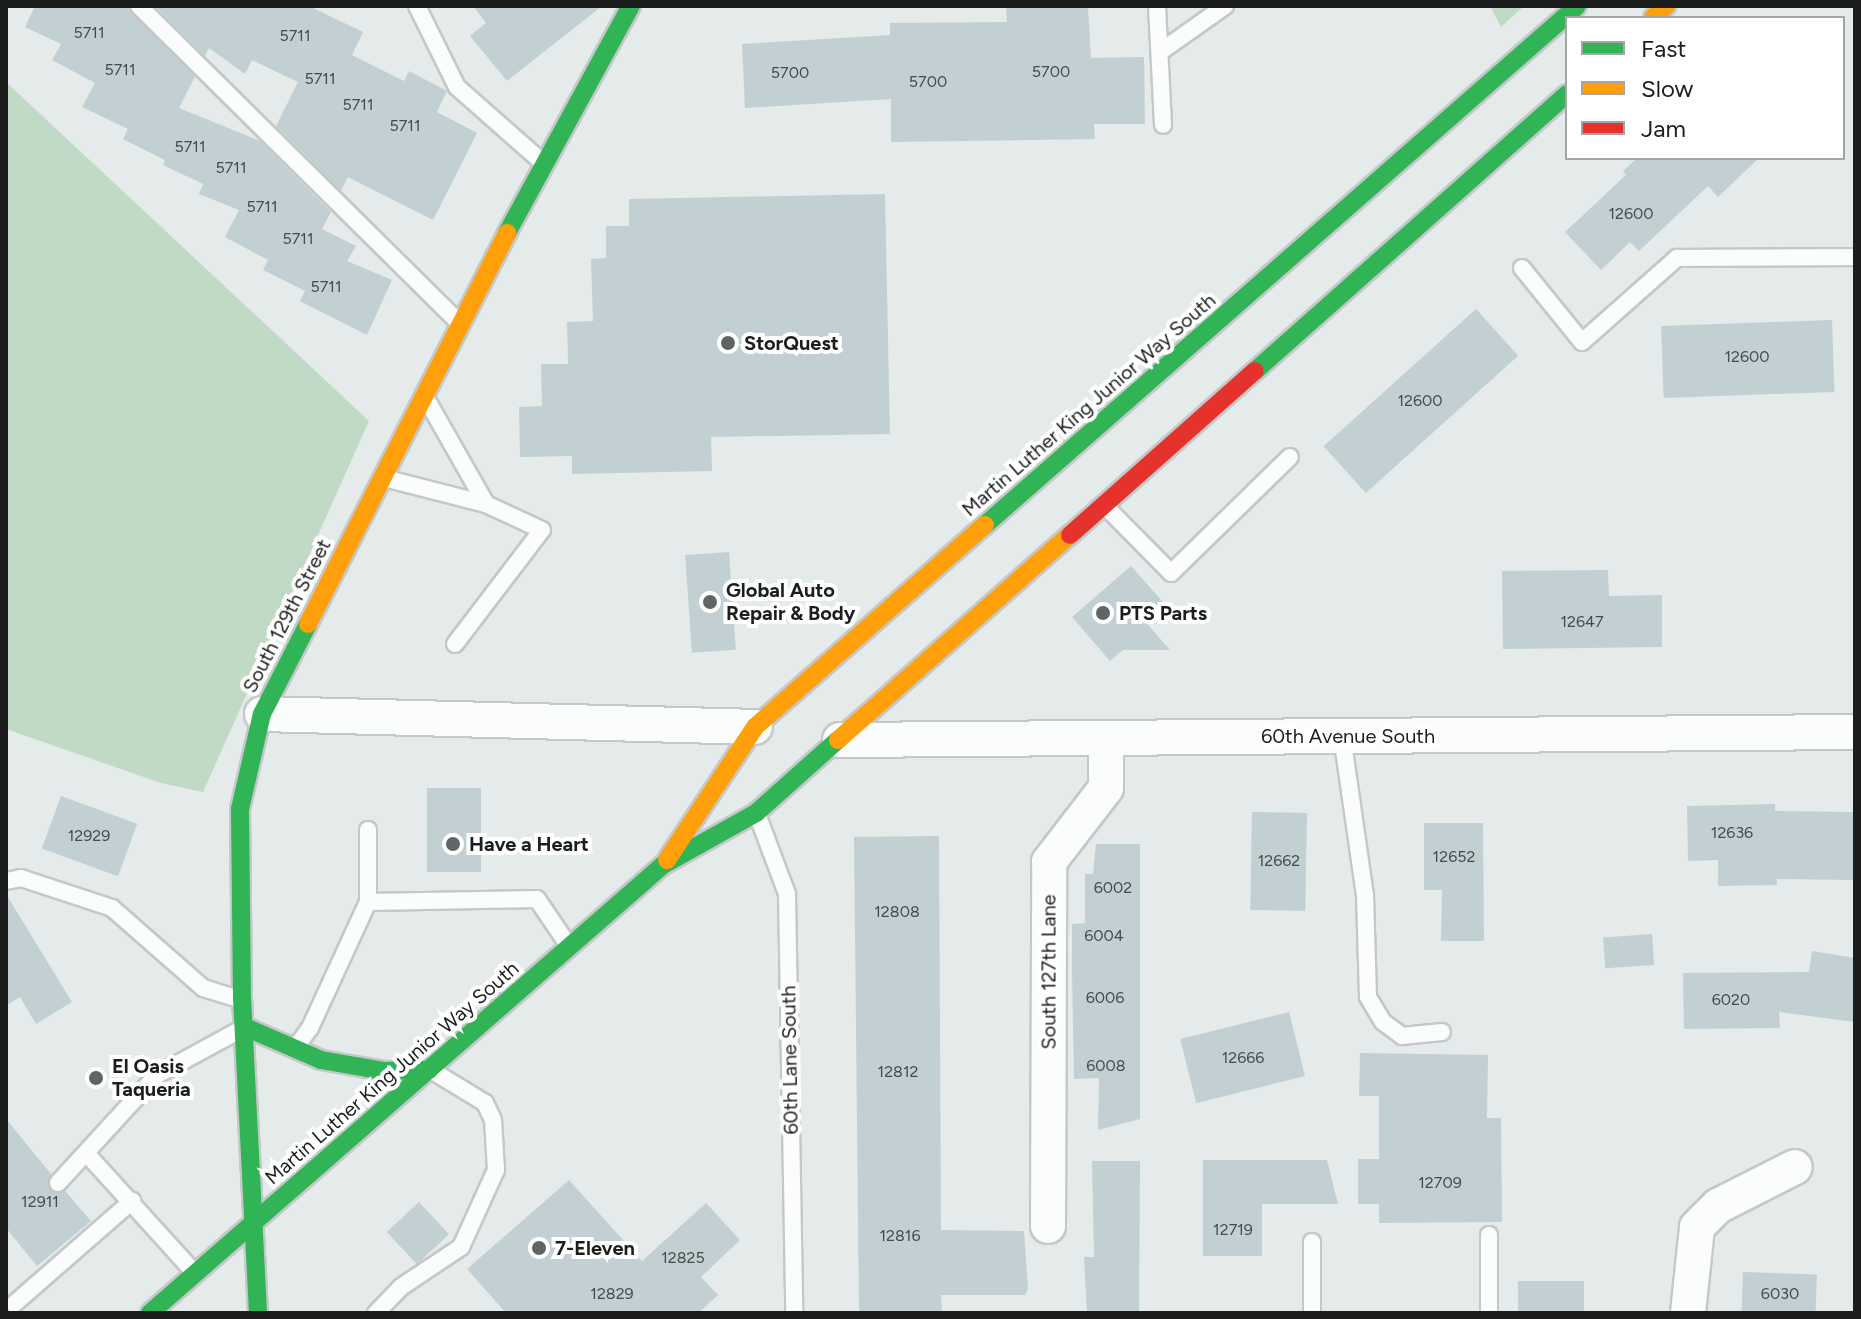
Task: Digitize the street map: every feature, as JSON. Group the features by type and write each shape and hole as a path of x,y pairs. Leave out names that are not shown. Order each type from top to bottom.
{"main road":[{"name":"South 129th Street","path":"258,1313 242,1000 240,809 262,714 543,163 631,6"},
{"name":"Martin Luther King Junior Way South","path":"663,865 755,727 1565,17"},
{"name":"Martin Luther King Junior Way South","path":"150,1313 193,1271 254,1223 663,865 756,813 1565,96"},
{"path":"245,1027 294,1051 352,1066 429,1070"}],"street":[{"path":"262,714 755,727"},
{"name":"60th Avenue South","path":"840,740 1855,732"},
{"name":"South 127th Lane","path":"1048,1226 1049,862 1106,788 1106,738"},
{"path":"1688,1313 1697,1227 1730,1199 1795,1167"}],"lane":[{"path":"139,6 460,324"},
{"path":"417,6 457,87 543,163"},
{"path":"1157,6 1163,125"},
{"path":"1160,52 1225,6"},
{"path":"1522,268 1582,342 1677,258 1855,257"},
{"path":"425,395 486,504"},
{"path":"1104,505 1171,573 1290,457"},
{"path":"383,478 486,504 542,530 455,644"},
{"path":"1342,736 1365,895 1368,997 1383,1022 1402,1036 1442,1032"},
{"name":"60th Lane South","path":"756,813 787,894 794,1313"},
{"path":"294,1051 310,1028 368,902 368,830"},
{"path":"6,881 33,881 112,908 203,988 242,1000"},
{"path":"368,902 537,899 570,947"},
{"path":"58,1183 157,1075 245,1027"},
{"path":"376,1313 401,1287 461,1247 496,1170 493,1120 485,1103 429,1070"},
{"path":"86,1153 193,1271"},
{"path":"14,1304 132,1201"},
{"path":"1489,1235 1489,1313"},
{"path":"1312,1242 1312,1313"}],"green space":[{"path":"1490,6 1524,6 1501,27"},
{"path":"6,82 369,421 203,792 161,783 6,729"}],"building":[{"path":"35,6 128,6 195,77 179,108 260,141 331,212 322,229 356,246 347,261 392,280 367,335 300,301 305,291 263,270 268,260 225,237 239,210 199,194 203,184 163,165 165,160 123,139 128,129 82,107 95,83 52,60 61,44 25,27"},
{"path":"155,6 309,6 363,32 352,55 404,81 409,71 447,91 437,112 477,133 433,220 348,177 341,191 276,126 298,82 252,60 245,74 209,48 205,56"},
{"path":"473,6 602,6 507,81 470,36 486,23"},
{"path":"1006,6 1088,6 1091,58 1144,57 1145,124 1094,124 1095,139 891,142 891,99 745,108 742,44 890,35 890,23 1007,22"},
{"path":"1635,160 1757,160 1718,197 1708,186 1639,251 1630,242 1601,270 1565,232 1626,175 1623,171"},
{"name":"StorQuest","path":"885,194 890,434 711,437 712,471 572,474 572,456 520,457 519,407 542,406 541,364 568,364 567,322 593,321 591,259 606,258 606,226 629,226 629,199"},
{"path":"1476,309 1518,356 1366,493 1324,446"},
{"path":"1832,320 1835,392 1664,398 1661,326"},
{"name":"Global Auto Repair & Body","path":"729,552 736,650 692,653 685,555"},
{"path":"1131,566 1163,602 1143,619 1170,650 1123,650 1110,661 1072,617"},
{"path":"1608,570 1609,596 1662,595 1662,647 1503,649 1502,571"},
{"name":"Have a Heart","path":"427,788 481,788 481,872 427,872"},
{"path":"61,796 137,824 118,876 42,849"},
{"path":"1775,804 1775,811 1855,812 1855,880 1777,879 1777,885 1718,886 1718,860 1688,861 1687,806"},
{"path":"1252,812 1307,813 1305,911 1250,910"},
{"path":"1424,823 1483,823 1484,941 1441,941 1442,890 1424,890"},
{"path":"939,836 941,1230 1024,1231 1028,1289 1025,1295 941,1295 942,1313 859,1313 854,837"},
{"path":"1096,844 1140,844 1140,1119 1098,1130 1099,1078 1074,1079 1072,972 1072,924 1085,923 1085,874 1093,874"},
{"path":"6,894 72,1002 36,1024 20,997 6,1006"},
{"path":"1652,934 1654,965 1605,968 1603,937"},
{"path":"1812,951 1855,958 1855,1022 1779,1012 1780,1028 1684,1029 1683,973 1809,972"},
{"path":"1289,1012 1305,1076 1196,1103 1180,1039"},
{"path":"1360,1053 1488,1055 1487,1118 1501,1118 1502,1222 1379,1223 1379,1204 1358,1204 1358,1159 1379,1159 1379,1096 1359,1096"},
{"path":"6,1119 51,1174 50,1190 65,1191 91,1221 37,1266 6,1228"},
{"path":"1203,1160 1327,1160 1338,1204 1262,1204 1262,1256 1203,1256"},
{"path":"1092,1161 1140,1161 1139,1313 1087,1313 1084,1257 1094,1257"},
{"path":"569,1180 642,1261 706,1203 740,1240 701,1277 718,1295 698,1313 506,1313 467,1269"},
{"path":"419,1202 449,1234 417,1264 387,1232"},
{"path":"1743,1272 1817,1275 1816,1313 1742,1313"},
{"path":"1518,1281 1584,1281 1584,1313 1518,1313"}],"traffic: fast":[{"path":"507,233 631,6"},
{"path":"1566,16 1577,6"},
{"path":"985,525 1565,17"},
{"path":"1255,371 1565,96"},
{"path":"258,1313 242,1000 240,809 262,714 308,624"},
{"path":"150,1313 663,865 756,813 838,740"},
{"path":"245,1027 321,1060 385,1071 429,1070"}],"traffic: slow":[{"path":"1655,16 1666,6"},
{"path":"308,624 507,233"},
{"path":"667,860 755,727 985,525"},
{"path":"838,740 1070,535"}],"traffic: jam":[{"path":"1070,535 1255,371"}],"place":[{"name":"StorQuest","path":"728,343"},
{"name":"Global Auto Repair & Body","path":"710,602"},
{"name":"PTS Parts","path":"1103,613"},
{"name":"Have a Heart","path":"453,844"},
{"name":"El Oasis Taqueria","path":"96,1078"},
{"name":"7-Eleven","path":"539,1248"}]}
